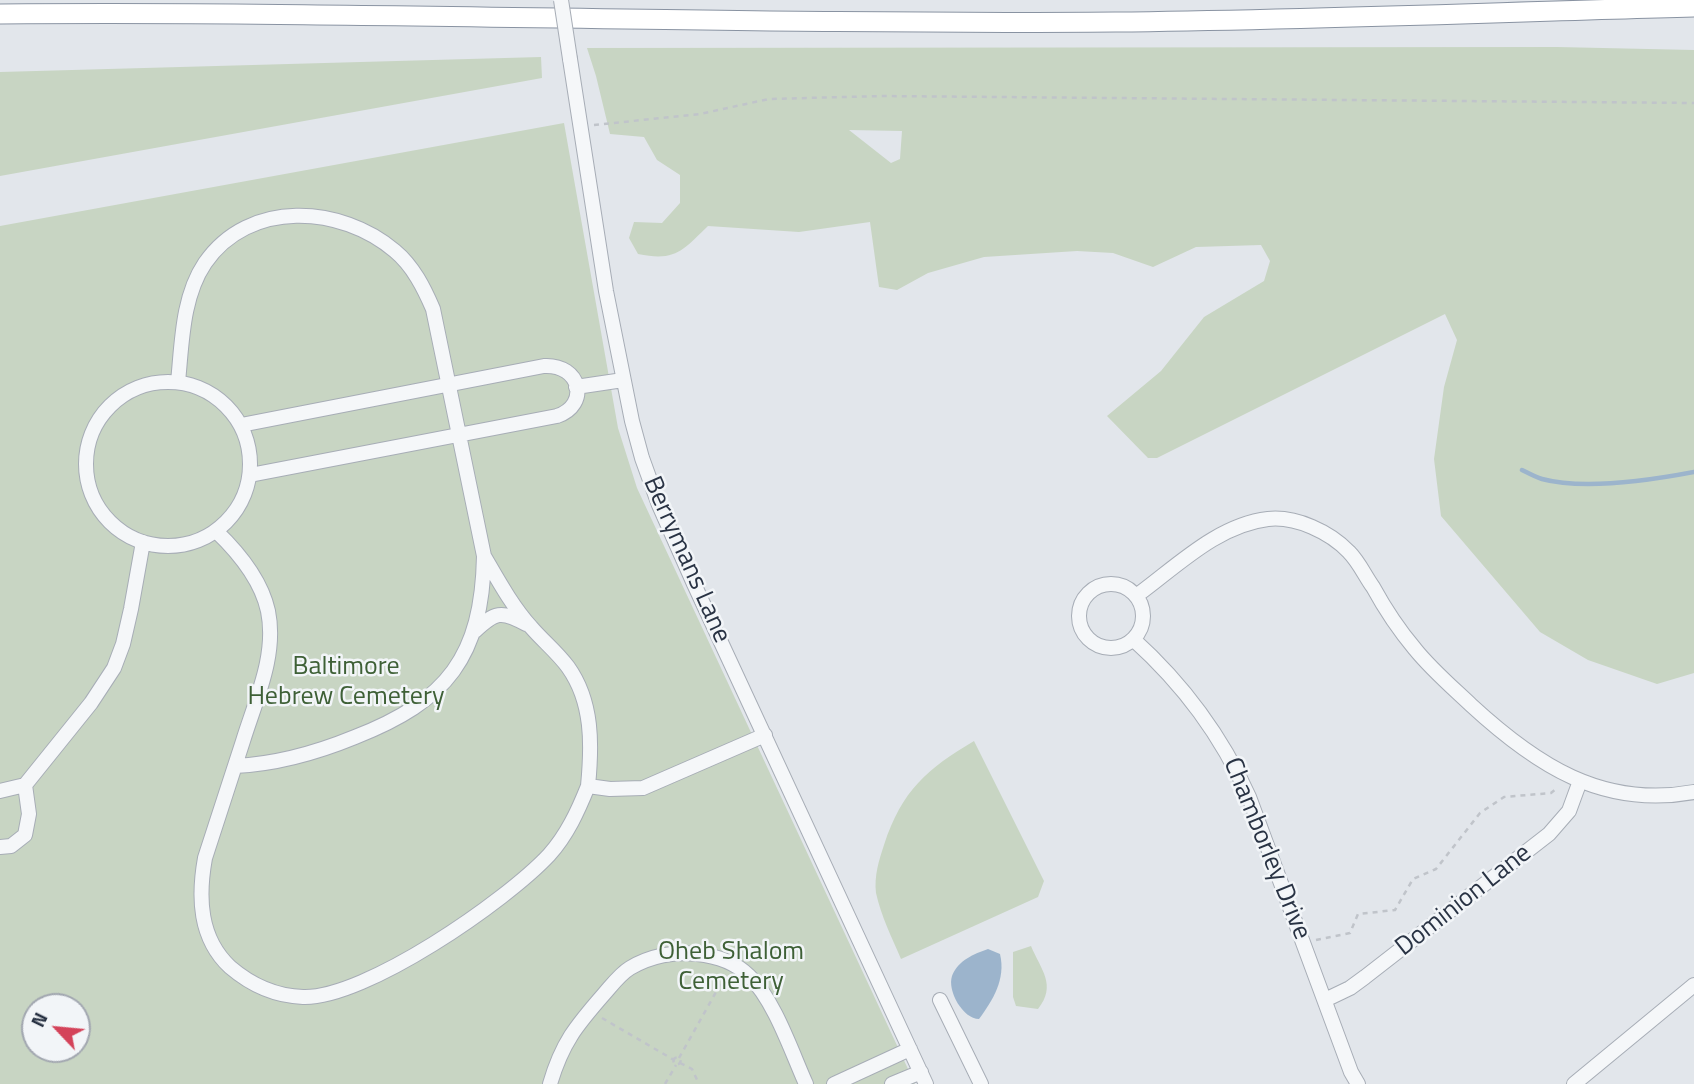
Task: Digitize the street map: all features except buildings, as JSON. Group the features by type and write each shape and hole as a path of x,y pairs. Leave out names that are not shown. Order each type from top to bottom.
{"highway":[{"path":"0,14 1112,22 1356,18 1694,6"}],"street":[{"name":"Berrymans Lane","path":"561,0 622,380 642,458 659,505 923,1078"},
{"path":"178,382 187,310 196,280 219,246 258,222 300,215 342,221 363,231 397,252 425,289 433,309 484,556 484,588 474,632 455,670 440,688 417,707 386,725 302,755 265,764 235,766"},
{"path":"241,425 552,366 568,371 574,377 576,387 573,407 566,414 250,475"},
{"path":"576,387 622,380"},
{"path":"158,382 178,382 204,390 220,400 241,425 250,458 250,475 238,507 216,531 192,543 177,546 143,542 116,528 96,503 86,472 90,439 97,422 109,407 125,394 158,382"},
{"path":"1136,596 1215,538 1235,528 1270,519 1305,524 1350,552 1415,650 1463,698 1523,750 1550,768 1580,781 1631,794 1694,792"},
{"path":"216,531 235,549 250,570 268,608 270,633 264,674 203,870 200,901 204,922 223,960 242,977 262,989 281,995 305,997 347,988 427,949 491,904 549,855 578,811 588,786 591,735 588,712 581,692 564,662 530,626 484,556"},
{"path":"0,791 25,785 91,703 114,668 129,621 143,542"},
{"path":"1107,584 1128,588 1136,596 1142,609 1140,630 1133,639 1121,646 1101,647 1084,635 1078,617 1083,599 1097,587 1107,584"},
{"path":"474,632 490,617 499,614 511,616 530,626"},
{"name":"Chamborley Drive","path":"1133,639 1168,671 1186,692 1220,739 1235,766 1249,797 1351,1072 1358,1084"},
{"path":"588,786 618,790 643,788 765,735"},
{"name":"Dominion Lane","path":"1325,1000 1365,977 1549,834 1569,811 1580,781"},
{"path":"0,847 11,846 25,835 29,814 25,785"},
{"path":"551,1084 563,1047 574,1028 620,976 647,960 682,952 720,958 738,967 761,989 806,1084"},
{"path":"1574,1084 1694,985"},
{"path":"940,1000 981,1084"},
{"path":"834,1084 910,1049"},
{"path":"892,1084 923,1078"}],"path":[{"path":"580,130 596,125 700,114 769,99 882,96 1694,103"},
{"path":"1316,940 1350,933 1358,914 1395,910 1413,878 1436,869 1480,813 1504,797 1551,793 1556,789"},
{"path":"676,1059 732,964"},
{"path":"590,1009 612,1025 676,1059 678,1064 692,1069 699,1084"},
{"path":"665,1084 678,1064"}],"green space":[{"path":"1557,47 1694,50 1694,673 1657,684 1588,660 1540,632 1441,516 1434,459 1444,387 1457,340 1445,314 1157,458 1148,458 1107,416 1161,371 1204,317 1264,281 1270,261 1261,245 1196,247 1153,267 1113,253 1077,251 984,257 928,273 897,290 879,287 870,222 799,232 708,226 678,252 661,256 638,254 629,238 634,222 662,223 680,203 680,175 657,160 644,137 610,134 587,48","holes":["849,130 902,131 900,159 891,163"]},
{"path":"541,57 542,78 0,176 0,72"},
{"name":"Baltimore Hebrew Cemetery","path":"564,123 618,428 637,488 915,1084 0,1084 0,226"},
{"path":"974,741 1044,881 1038,897 901,959 876,893 876,874 884,845 899,809 918,783 943,761"},
{"path":"1031,946 1047,985 1044,1000 1038,1009 1016,1006 1013,997 1013,952"}],"water":[{"path":"988,949 1000,954 1000,981 979,1019 973,1018 962,1009 954,996 952,976 962,962"}],"waterway":[{"path":"1522,470 1542,479 1577,484 1638,481 1694,472"}],"park label":[{"name":"Oheb Shalom Cemetery","path":"731,968"}]}
